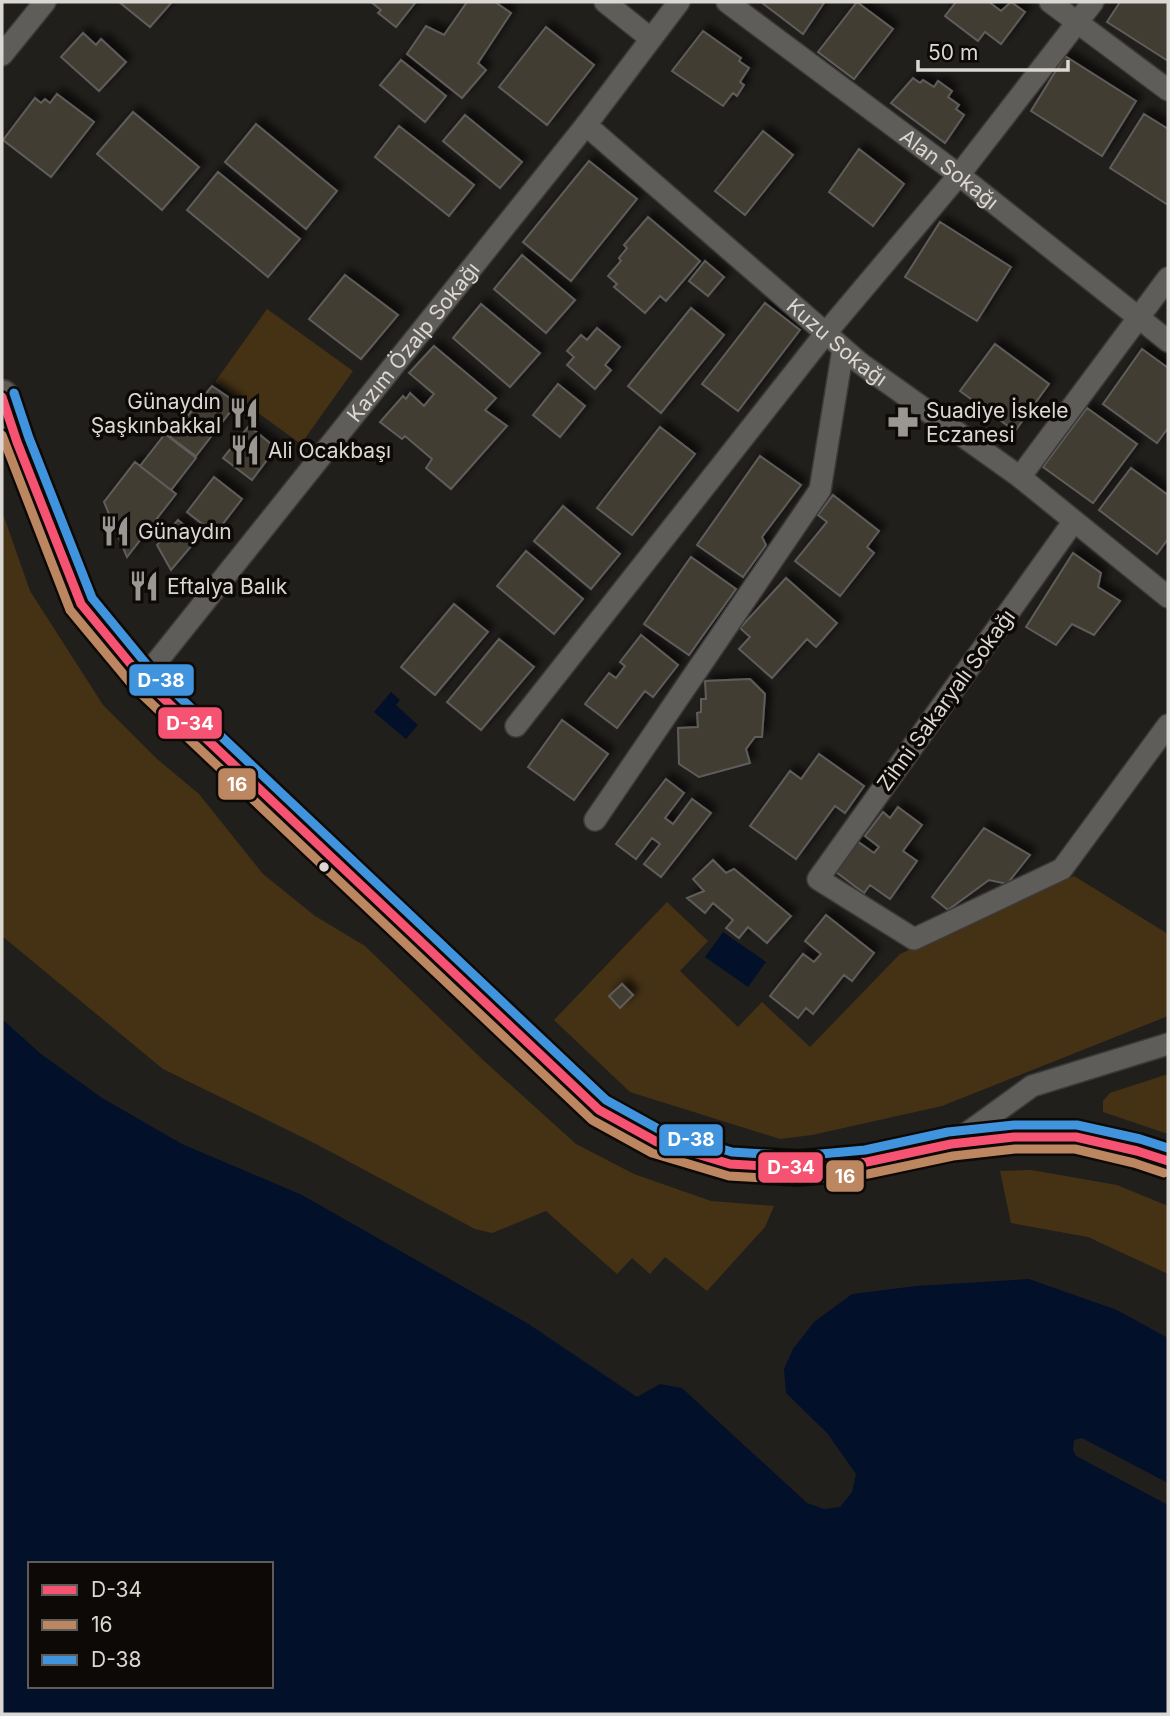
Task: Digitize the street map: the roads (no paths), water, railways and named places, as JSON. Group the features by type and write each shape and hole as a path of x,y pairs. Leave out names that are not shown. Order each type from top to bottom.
{"main road":[{"path":"2,397 81,604 143,679 599,1110 657,1142 730,1164 799,1168 867,1162 951,1144 1014,1137 1076,1137 1168,1161"}],"street":[{"path":"2,55 45,2"},
{"path":"605,2 650,38"},
{"name":"Kazım Özalp Sokağı","path":"143,679 586,125 679,2"},
{"name":"Alan Sokağı","path":"727,2 959,175 1168,341"},
{"path":"1050,2 1168,90"},
{"path":"516,726 825,334 959,175 1093,2"},
{"name":"Kuzu Sokağı","path":"586,125 843,349 1020,477 1168,597"},
{"path":"1020,477 1168,278"},
{"path":"595,820 820,490 843,349"},
{"name":"Zihni Sakaryalı Sokağı","path":"1074,521 818,879 914,939 1062,869 1168,724"},
{"path":"951,1144 1032,1086 1168,1044"}],"water":[{"path":"391,692 400,700 396,705 418,725 406,739 374,712"},
{"path":"723,932 766,962 748,987 705,957"},
{"path":"2,1019 41,1054 102,1098 182,1144 302,1195 527,1323 637,1397 660,1384 682,1388 807,1503 824,1509 840,1507 852,1492 856,1474 827,1433 786,1393 784,1369 793,1349 814,1322 852,1294 916,1286 1029,1279 1117,1310 1168,1338 1168,1714 2,1714"}],"place":[{"name":"Günaydın Şaşkınbakkal","path":"244,413"},
{"name":"Suadiye İskele Eczanesi","path":"903,422"},
{"name":"Ali Ocakbaşı","path":"245,450"},
{"name":"Günaydın","path":"115,531"},
{"name":"Eftalya Balık","path":"144,586"}]}
